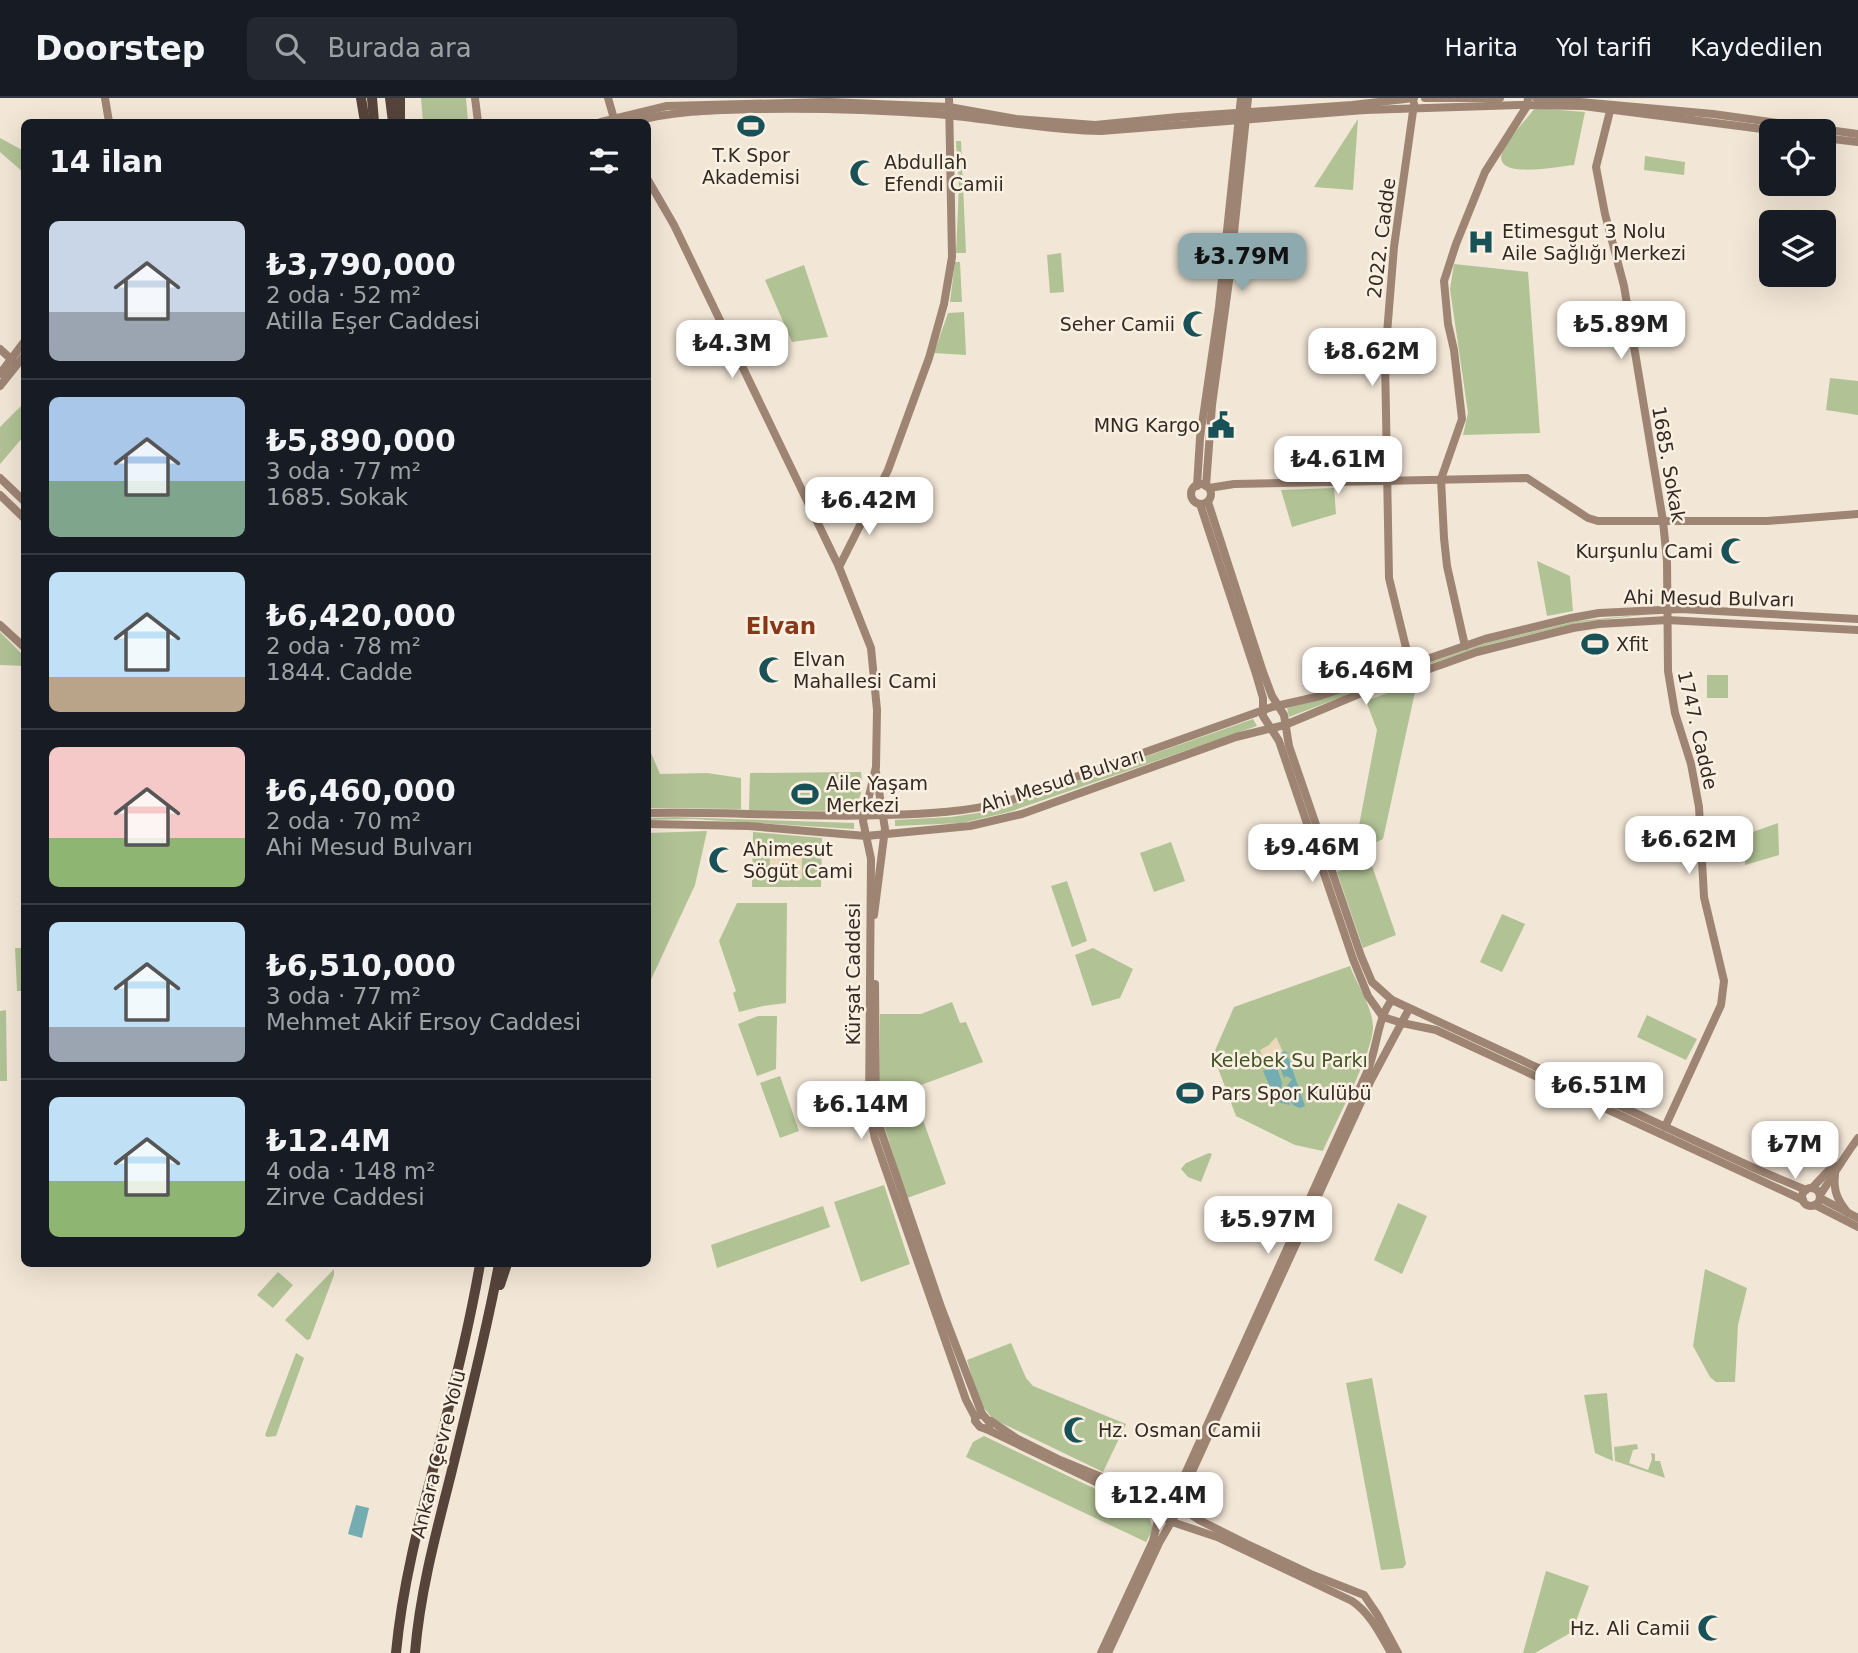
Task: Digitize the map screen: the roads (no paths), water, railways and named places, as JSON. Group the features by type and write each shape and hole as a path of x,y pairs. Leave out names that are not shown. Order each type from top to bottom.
{"highway":[{"path":"362,98 366,119"},
{"path":"372,98 374,119"},
{"path":"390,98 393,119"},
{"path":"400,98 400,119"},
{"name":"Ankara Çevre Yolu","path":"396,1653 401,1613 421,1515 474,1298 478,1267"},
{"name":"Ankara Çevre Yolu","path":"415,1653 429,1562 487,1327 498,1267"},
{"path":"487,1327 506,1267"}],"main road":[{"path":"105,98 108,119"},
{"path":"475,98 478,119"},
{"path":"608,98 614,119"},
{"path":"1241,98 1229,281 1212,405 1207,495 1263,698 1265,720 1279,741 1368,996 1382,1017 1436,1030 1803,1200 1808,1205 1818,1200 1858,1138"},
{"path":"1248,98 1241,117 1196,485 1191,496 1194,502 1234,484 1527,478 1588,518 1598,521 1768,521 1858,514"},
{"path":"1425,98 1500,98"},
{"path":"1536,98 1713,114 1858,134"},
{"path":"622,119 667,106 732,101 829,102 949,107 1016,119 1096,125 1241,117 1414,101 1527,102 1583,106 1759,129"},
{"name":"2022. Cadde","path":"1413,674 1389,578 1385,358 1388,299 1414,101"},
{"path":"1465,646 1447,566 1441,479 1462,419 1444,281 1485,172 1527,102"},
{"path":"647,119 675,113 715,110 949,107"},
{"path":"838,567 877,495 929,358 944,304 952,257 949,107"},
{"name":"1685. Sokak","path":"1611,111 1596,167 1624,286 1664,520 1667,620"},
{"path":"1836,139 1858,142"},
{"name":"Kürşat Caddesi","path":"651,185 674,225 838,567 874,659 876,766 884,834 874,906 878,1119 979,1416"},
{"path":"0,349 18,366"},
{"path":"0,374 18,366"},
{"path":"0,386 18,366"},
{"path":"0,478 21,498"},
{"path":"1196,485 1207,495 1263,672 1283,712 1289,746 1360,956 1372,982 1392,1000 1409,1009 1756,1170 1817,1190 1818,1200"},
{"path":"0,495 21,516"},
{"name":"Ahi Mesud Bulvarı","path":"651,813 863,816 962,811 997,804 1278,705 1320,696 1465,646 1579,616 1667,609 1858,619"},
{"name":"Ahi Mesud Bulvarı","path":"651,824 748,826 866,836 943,830 1003,819 1236,737 1271,729 1488,648 1573,628 1667,620 1858,630"},
{"name":"1747. Cadde","path":"1665,1127 1721,1005 1724,981 1704,897 1699,807 1691,764 1675,713 1669,681 1667,620"},
{"path":"0,625 21,644"},
{"name":"Kürşat Caddesi","path":"876,766 863,816 871,859 869,1111 876,1139 966,1400 979,1416"},
{"path":"1101,1653 1153,1541 1160,1515 1186,1472 1373,1059 1382,1017 1392,1000"},
{"path":"1108,1653 1159,1543 1180,1507 1191,1476 1371,1080 1409,1009"},
{"path":"1803,1200 1809,1189 1829,1170 1836,1169"},
{"path":"1836,1169 1837,1198 1849,1213"},
{"path":"1818,1200 1858,1218"},
{"path":"1818,1200 1858,1227"},
{"path":"979,1416 988,1425 1150,1508 1172,1522 1217,1537 1352,1601 1375,1625 1391,1653"},
{"path":"988,1425 1060,1460 1150,1497 1167,1501 1247,1544 1360,1593 1368,1600 1398,1653"}],"water":[{"path":"1286,1051 1305,1106 1300,1108 1293,1105 1286,1087 1292,1079 1286,1076 1284,1078 1278,1061 1282,1052"},
{"path":"1276,1064 1282,1083 1281,1091 1284,1089 1290,1105 1277,1102 1263,1071 1275,1067"},
{"path":"356,1505 369,1508 362,1538 348,1534"}],"place":[{"name":"T.K Spor Akademisi","path":"751,126"},
{"name":"Abdullah Efendi Camii","path":"863,173"},
{"name":"Etimesgut 3 Nolu Aile Sağlığı Merkezi","path":"1481,242"},
{"name":"Seher Camii","path":"1196,324"},
{"name":"MNG Kargo","path":"1221,425"},
{"name":"Kurşunlu Cami","path":"1734,551"},
{"name":"Xfit","path":"1595,644"},
{"name":"Elvan Mahallesi Cami","path":"772,670"},
{"name":"Aile Yaşam Merkezi","path":"805,794"},
{"name":"Ahimesut Sögüt Cami","path":"722,860"},
{"name":"Pars Spor Kulübü","path":"1190,1093"},
{"name":"Hz. Osman Camii","path":"1077,1430"},
{"name":"Hz. Ali Camii","path":"1711,1628"}],"district":[{"name":"Elvan","path":"781,626"}],"park label":[{"name":"Kelebek Su Parkı","path":"1289,1060"}]}
